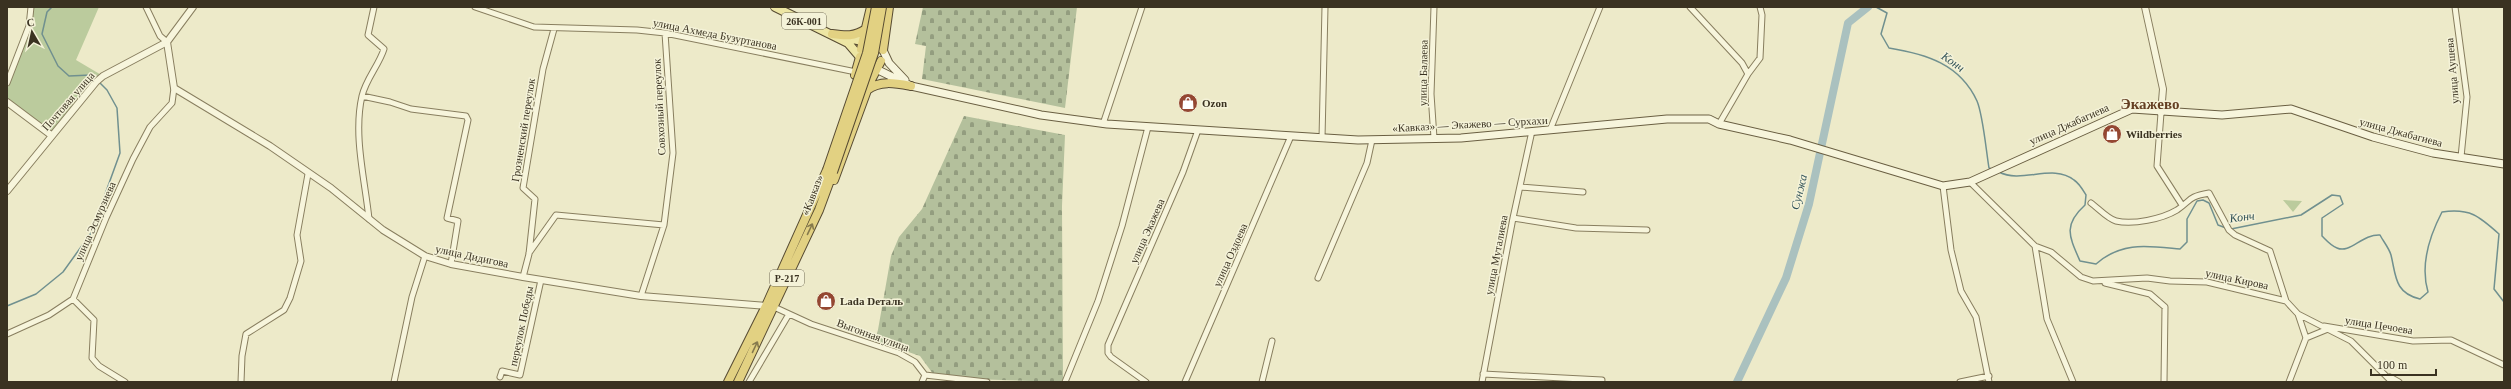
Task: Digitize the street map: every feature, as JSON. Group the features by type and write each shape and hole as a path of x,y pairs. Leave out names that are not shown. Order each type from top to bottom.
{"highway":[{"name":"«Кавказ»","path":"738,382 811,205 863,50 871,7"},
{"name":"«Кавказ»","path":"728,382 770,307 819,210 867,53 876,7"},
{"name":"«Кавказ»","path":"811,205 830,171 874,53 882,7"},
{"path":"883,50 889,7"},
{"path":"832,34 848,36 857,35 866,29"},
{"path":"819,210 837,173 867,90 882,61"},
{"path":"867,90 873,86 886,83 911,86"}],"main road":[{"name":"26К-001","path":"775,7 832,34"},
{"path":"832,34 863,50 868,65 876,65 882,61 883,50"},
{"path":"832,34 863,50 878,44 883,50 889,63 911,86"},
{"name":"«Кавказ» — Экажево — Сурхахи","path":"868,65 911,86 1040,115 1103,124 1372,140 1434,138 1550,130 1667,119 1709,119 1719,124 1790,140 1860,161"},
{"name":"улица Джабагиева","path":"1860,161 1943,186 1970,182 2004,165 2132,109 2161,113 2222,115 2291,109 2373,137 2433,153 2504,164"}],"street":[{"path":"7,83 29,26 31,7"},
{"path":"146,7 160,36 167,42 174,88"},
{"path":"167,42 193,7"},
{"path":"369,219 358,122 362,96 379,64 384,49 368,35 374,7"},
{"name":"улица Ахмеда Бузуртанова","path":"475,7 534,27 554,29 569,27 665,33 856,72"},
{"path":"1103,124 1142,7"},
{"path":"1322,138 1325,7"},
{"name":"улица Балаева","path":"1434,7 1432,94 1434,138"},
{"path":"1550,130 1600,7"},
{"path":"1690,7 1742,63 1748,74"},
{"path":"1719,124 1748,74 1760,58 1762,15 1760,7"},
{"path":"2145,7 2163,89 2157,166 2182,205"},
{"name":"улица Аушева","path":"2455,7 2467,97 2460,157"},
{"name":"Грозненский переулок","path":"523,277 529,254 535,199 523,188 543,69 554,29"},
{"name":"Совхозный переулок","path":"641,296 664,225 673,153 665,33"},
{"name":"Почтовая улица","path":"7,191 51,135 99,79 167,42"},
{"name":"улица Дидигова","path":"174,88 270,146 369,219 425,256 451,264 641,296 770,307"},
{"name":"улица Эсмурзиева","path":"73,299 106,218 133,159 150,127 172,103 174,88"},
{"path":"362,96 390,102 411,110 466,116 468,120 447,218 458,221 451,264"},
{"path":"7,102 51,135"},
{"path":"1065,382 1098,301 1122,226 1148,127"},
{"name":"улица Экажева","path":"1143,381 1111,357 1108,353 1110,339 1183,172 1198,130"},
{"name":"улица Муталиева","path":"1482,382 1513,218 1532,131"},
{"name":"улица Оздоева","path":"1185,382 1291,136"},
{"path":"1318,278 1367,163 1372,140"},
{"path":"241,382 242,356 246,334 284,310 290,298 301,261 297,235 308,174"},
{"name":"улица Кирова","path":"1970,182 2035,246 2050,252 2081,277 2093,281 2147,278 2170,281 2207,282 2286,301"},
{"path":"1943,186 1951,250 1961,290 1976,317 1989,379 1960,382"},
{"path":"1520,188 1583,192"},
{"path":"2091,203 2114,220 2128,222 2152,219 2176,210 2194,196 2209,193 2229,230 2235,235 2270,251 2286,301 2298,314 2351,341 2388,375 2400,382"},
{"path":"529,254 556,215 664,225"},
{"path":"1513,218 1576,228 1647,230"},
{"path":"2035,246 2047,320 2073,382"},
{"path":"394,382 412,297 425,256"},
{"name":"переулок Победы","path":"500,377 502,371 520,375 541,280"},
{"path":"2093,281 2127,286 2150,294 2165,307 2164,382"},
{"path":"7,334 50,315 73,299 94,320 92,358 99,366 125,382"},
{"name":"Выгонная улица","path":"770,307 819,326 899,353 915,362 925,375"},
{"path":"749,382 789,314"},
{"path":"2289,382 2306,338 2298,314"},
{"name":"улица Цечоева","path":"2318,324 2413,341 2451,340 2504,365"},
{"path":"2306,338 2328,329"},
{"path":"1262,382 1272,341"},
{"path":"1483,374 1602,380"},
{"path":"922,382 925,375 987,382"},
{"path":"2388,375 2392,382"}],"green space":[{"path":"31,7 99,7 76,60 103,76 51,135 7,102 10,77 26,31"},
{"path":"923,7 1077,7 1065,108 922,79 926,46 915,44"},
{"path":"964,116 1065,135 1062,206 1063,382 936,378 920,356 876,341 891,256 899,237 922,209"},
{"path":"2283,200 2302,201 2293,212"}],"waterway":[{"path":"52,7 47,12 42,34 58,66 69,76 91,75 96,80"},
{"name":"Сунжа","path":"1737,382 1786,278 1809,204 1848,23 1868,7"},
{"name":"Конч","path":"1876,7 1887,13 1881,34 1889,48 1903,50 1940,63 1961,78 1970,88 1979,107 1989,168 1992,169"},
{"path":"7,306 36,294 63,272 91,233 120,153 117,108 107,90 99,82"},
{"name":"Конч","path":"1999,172 2017,176 2057,173 2066,175 2078,183 2086,195 2085,205 2073,219 2070,231 2073,245 2080,261 2096,264 2106,257 2126,248 2146,246 2180,249 2187,242 2187,219 2197,201 2203,200 2209,203 2218,225 2226,228"},
{"name":"Конч","path":"2231,229 2301,215 2332,195 2340,196 2343,204 2322,218 2322,236 2333,246 2342,249 2352,246 2368,237 2380,235 2390,252 2396,276 2401,288 2411,296 2420,299 2428,292 2425,261 2433,231 2442,212 2467,212 2486,222 2499,234 2494,289 2504,302"}],"place":[{"name":"Ozon","path":"1188,103"},
{"name":"Wildberries","path":"2112,134"},
{"name":"Lada Dеталь","path":"826,301"}],"district":[{"name":"Экажево","path":"2150,104"}]}
